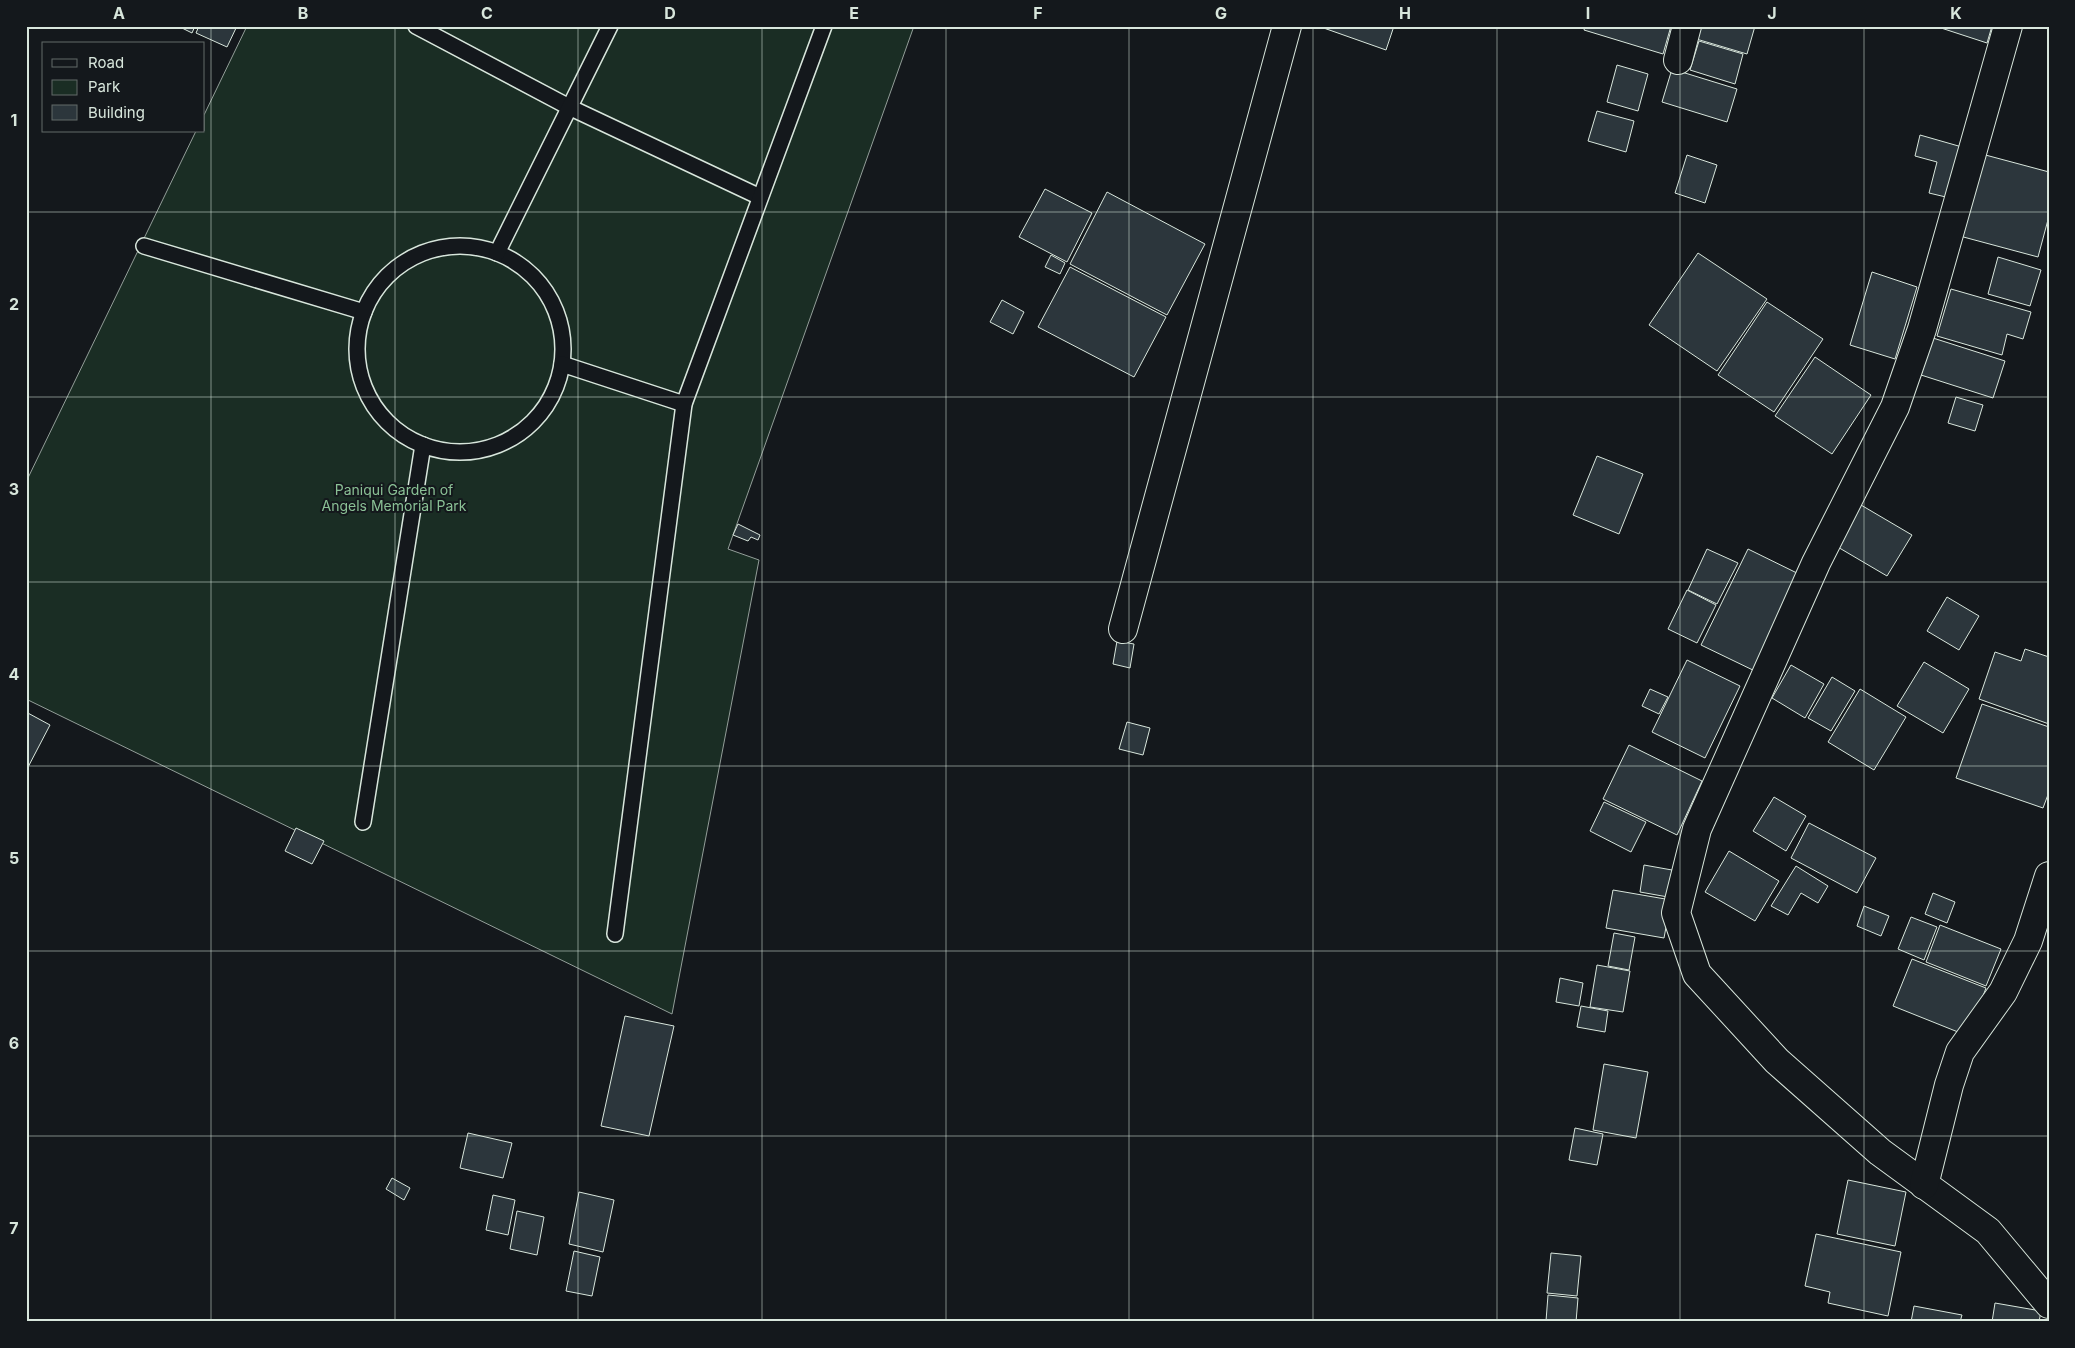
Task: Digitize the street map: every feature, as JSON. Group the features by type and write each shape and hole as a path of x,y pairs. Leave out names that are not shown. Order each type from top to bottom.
{"street":[{"path":"1123,629 1287,26"},
{"path":"1678,60 1687,26"},
{"path":"2008,26 1922,329 1895,407 1816,563 1698,829 1676,914 1697,974 1776,1061 1880,1152 1988,1231 2049,1304"},
{"path":"1924,1185 1949,1085 1960,1052 2003,992 2028,942 2049,876"}],"lane":[{"path":"416,26 569,106 760,197"},
{"path":"497,253 610,26"},
{"path":"615,934 684,404 824,26"},
{"path":"144,246 364,312"},
{"path":"451,246 474,247 497,253 517,264 535,278 549,297 558,318 563,341 562,364 556,386 546,407 531,424 512,438 491,447 468,451 445,451 423,445 402,434 385,419 368,393 362,379 357,357 358,334 364,312 374,291 389,274 408,260 421,254 451,246"},
{"path":"562,364 684,404"},
{"path":"364,822 423,445"}],"green space":[{"name":"Paniqui Garden of Angels Memorial Park","path":"247,26 914,26 728,549 759,560 672,1014 26,699 26,482 196,132 205,132 205,113"}],"building":[{"path":"178,26 195,26 192,33"},
{"path":"199,26 237,26 227,47 196,33"},
{"path":"1318,26 1394,26 1386,50"},
{"path":"1585,26 1671,26 1663,54 1584,30"},
{"path":"1697,26 1755,26 1747,54 1693,38"},
{"path":"1935,26 1992,26 1987,43"},
{"path":"1699,41 1743,54 1735,84 1690,70"},
{"path":"1617,65 1648,74 1638,111 1607,102"},
{"path":"1672,69 1737,89 1727,122 1662,102"},
{"path":"1597,111 1634,121 1626,152 1588,141"},
{"path":"1920,135 1962,147 1950,198 1929,193 1937,162 1915,156"},
{"path":"1978,153 2049,172 2049,216 2038,257 1956,235"},
{"path":"1687,155 1717,165 1705,203 1675,193"},
{"path":"1045,189 1092,213 1067,262 1019,237"},
{"path":"1107,192 1205,244 1167,315 1070,264"},
{"path":"1698,253 1767,299 1717,371 1649,325"},
{"path":"1051,255 1065,263 1060,274 1045,267"},
{"path":"1998,257 2041,270 2030,306 1988,294"},
{"path":"1070,267 1166,317 1134,377 1038,327"},
{"path":"1872,272 1917,287 1895,359 1850,345"},
{"path":"1951,289 2031,312 2023,339 2007,334 2002,355 1937,336"},
{"path":"1002,300 1024,312 1013,334 990,322"},
{"path":"1767,302 1823,339 1774,412 1718,375"},
{"path":"1933,338 2005,361 1993,398 1921,375"},
{"path":"1815,357 1871,395 1832,454 1775,416"},
{"path":"1956,397 1983,405 1975,431 1948,423"},
{"path":"1597,456 1643,474 1619,534 1573,515"},
{"path":"1861,505 1912,535 1887,576 1836,546"},
{"path":"738,524 760,535 758,540 751,537 748,541 733,535"},
{"path":"1707,549 1738,563 1717,604 1688,590"},
{"path":"1748,549 1805,577 1759,673 1701,645"},
{"path":"1687,590 1716,605 1697,643 1668,629"},
{"path":"1947,597 1979,616 1959,650 1927,631"},
{"path":"1117,641 1134,644 1130,668 1113,664"},
{"path":"2025,649 2049,657 2049,724 1979,699 1995,652 2021,661"},
{"path":"1687,660 1740,686 1705,758 1652,732"},
{"path":"1924,662 1969,689 1943,733 1897,706"},
{"path":"1791,665 1824,684 1805,718 1772,698"},
{"path":"1832,677 1855,691 1831,731 1808,718"},
{"path":"1650,689 1668,697 1659,714 1642,706"},
{"path":"1860,689 1906,717 1874,770 1828,742"},
{"path":"1982,704 2049,727 2049,792 2043,808 1956,778"},
{"path":"26,712 50,725 26,771"},
{"path":"1127,722 1150,728 1143,755 1119,749"},
{"path":"1629,745 1702,781 1677,835 1603,799"},
{"path":"1774,797 1806,816 1786,851 1753,831"},
{"path":"1604,802 1646,822 1631,852 1590,831"},
{"path":"1809,823 1876,858 1857,893 1791,858"},
{"path":"296,828 324,841 312,864 285,851"},
{"path":"1729,851 1779,881 1755,921 1705,892"},
{"path":"1644,865 1672,870 1668,897 1640,892"},
{"path":"1796,866 1828,886 1818,903 1801,893 1788,915 1771,906"},
{"path":"1613,890 1671,900 1664,938 1606,928"},
{"path":"1933,893 1955,902 1947,923 1925,914"},
{"path":"1864,906 1889,916 1881,936 1857,926"},
{"path":"1911,917 1937,927 1924,960 1898,949"},
{"path":"1940,925 2001,949 1986,986 1926,962"},
{"path":"1614,933 1635,937 1629,970 1608,966"},
{"path":"1912,959 1986,988 1968,1036 1893,1006"},
{"path":"1597,965 1630,971 1623,1012 1590,1007"},
{"path":"1560,978 1583,983 1579,1006 1556,1002"},
{"path":"1581,1006 1608,1011 1605,1032 1577,1027"},
{"path":"625,1016 674,1026 649,1136 601,1126"},
{"path":"1604,1064 1648,1072 1636,1138 1593,1130"},
{"path":"1575,1128 1603,1134 1597,1165 1569,1160"},
{"path":"468,1133 512,1143 503,1178 460,1168"},
{"path":"392,1178 410,1188 404,1200 386,1189"},
{"path":"1848,1180 1906,1192 1895,1246 1837,1234"},
{"path":"579,1192 614,1200 603,1252 569,1244"},
{"path":"493,1195 515,1200 508,1235 486,1230"},
{"path":"517,1211 544,1217 537,1255 510,1249"},
{"path":"1816,1234 1901,1252 1888,1316 1828,1303 1830,1292 1805,1286"},
{"path":"574,1251 600,1257 592,1296 566,1291"},
{"path":"1551,1253 1581,1256 1577,1296 1547,1293"},
{"path":"1548,1295 1578,1298 1576,1322 1546,1321"},
{"path":"1995,1303 2041,1311 2039,1322 1992,1322"},
{"path":"1914,1306 1962,1315 1960,1322 1911,1322"}]}
